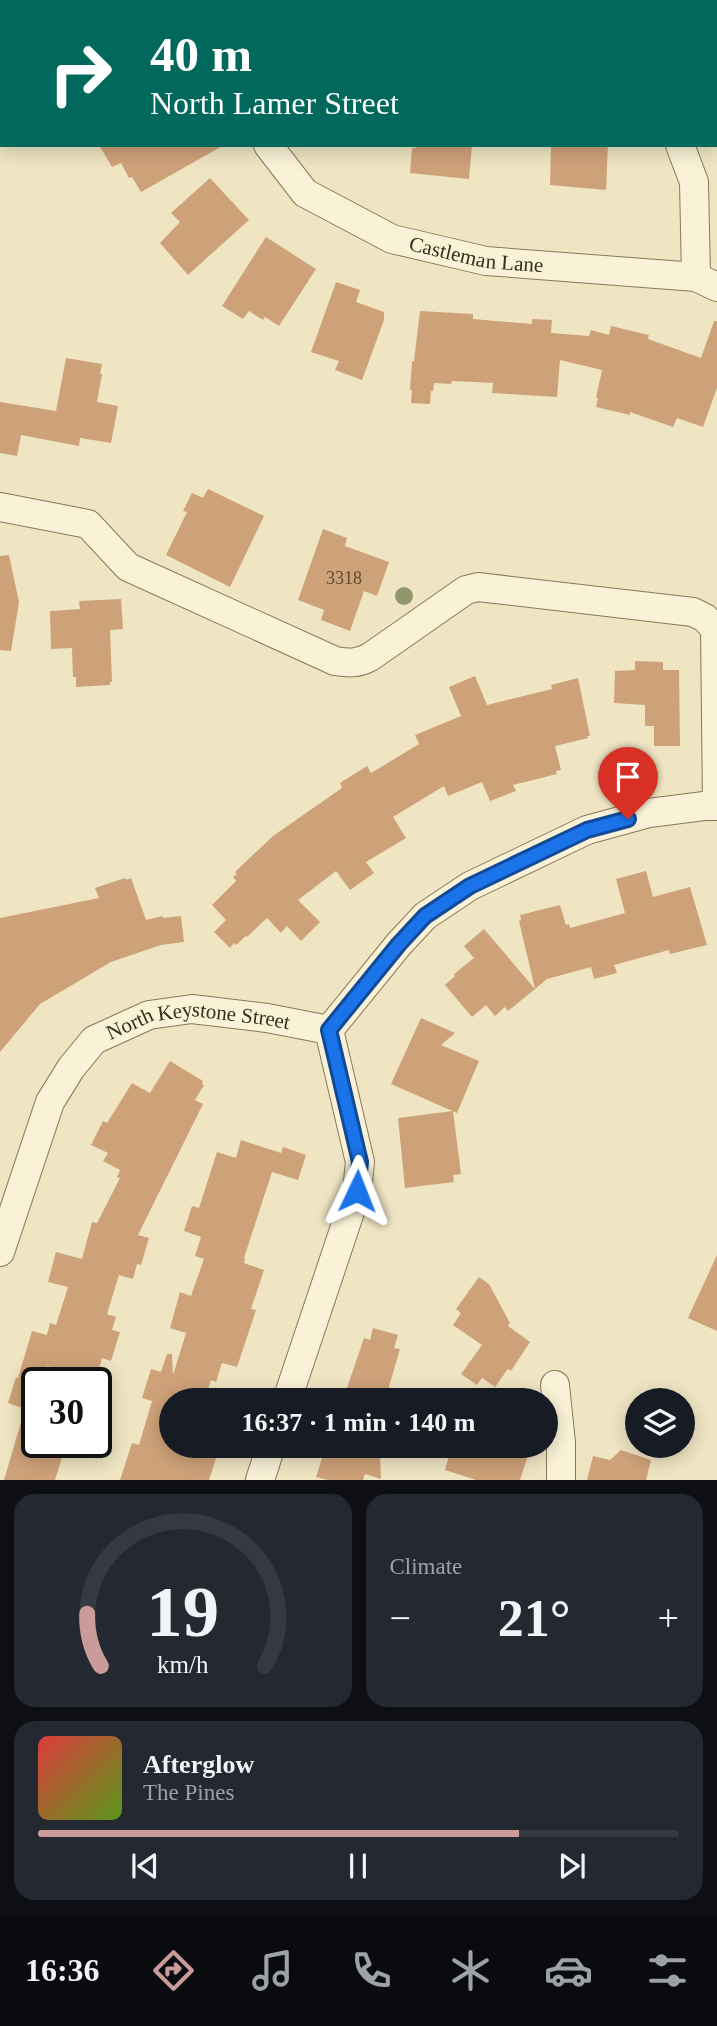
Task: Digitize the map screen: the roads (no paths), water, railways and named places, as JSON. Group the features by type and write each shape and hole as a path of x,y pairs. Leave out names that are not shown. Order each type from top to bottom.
{"street":[{"name":"Castleman Lane","path":"270,147 305,193 392,239 486,261 706,282"},
{"path":"681,147 694,182 706,282"},
{"path":"0,507 88,524 128,568 335,662 351,664 370,657 466,590 478,587 693,612 705,618 715,629 717,806 649,813 587,830 470,886 425,916 329,1030 360,1162 357,1191 291,1388"},
{"name":"North Keystone Street","path":"0,1252 50,1102 71,1068 94,1040 149,1016 192,1009 267,1018 329,1030"},
{"path":"555,1385 561,1443 561,1480"},
{"path":"260,1480 267,1458"}]}
